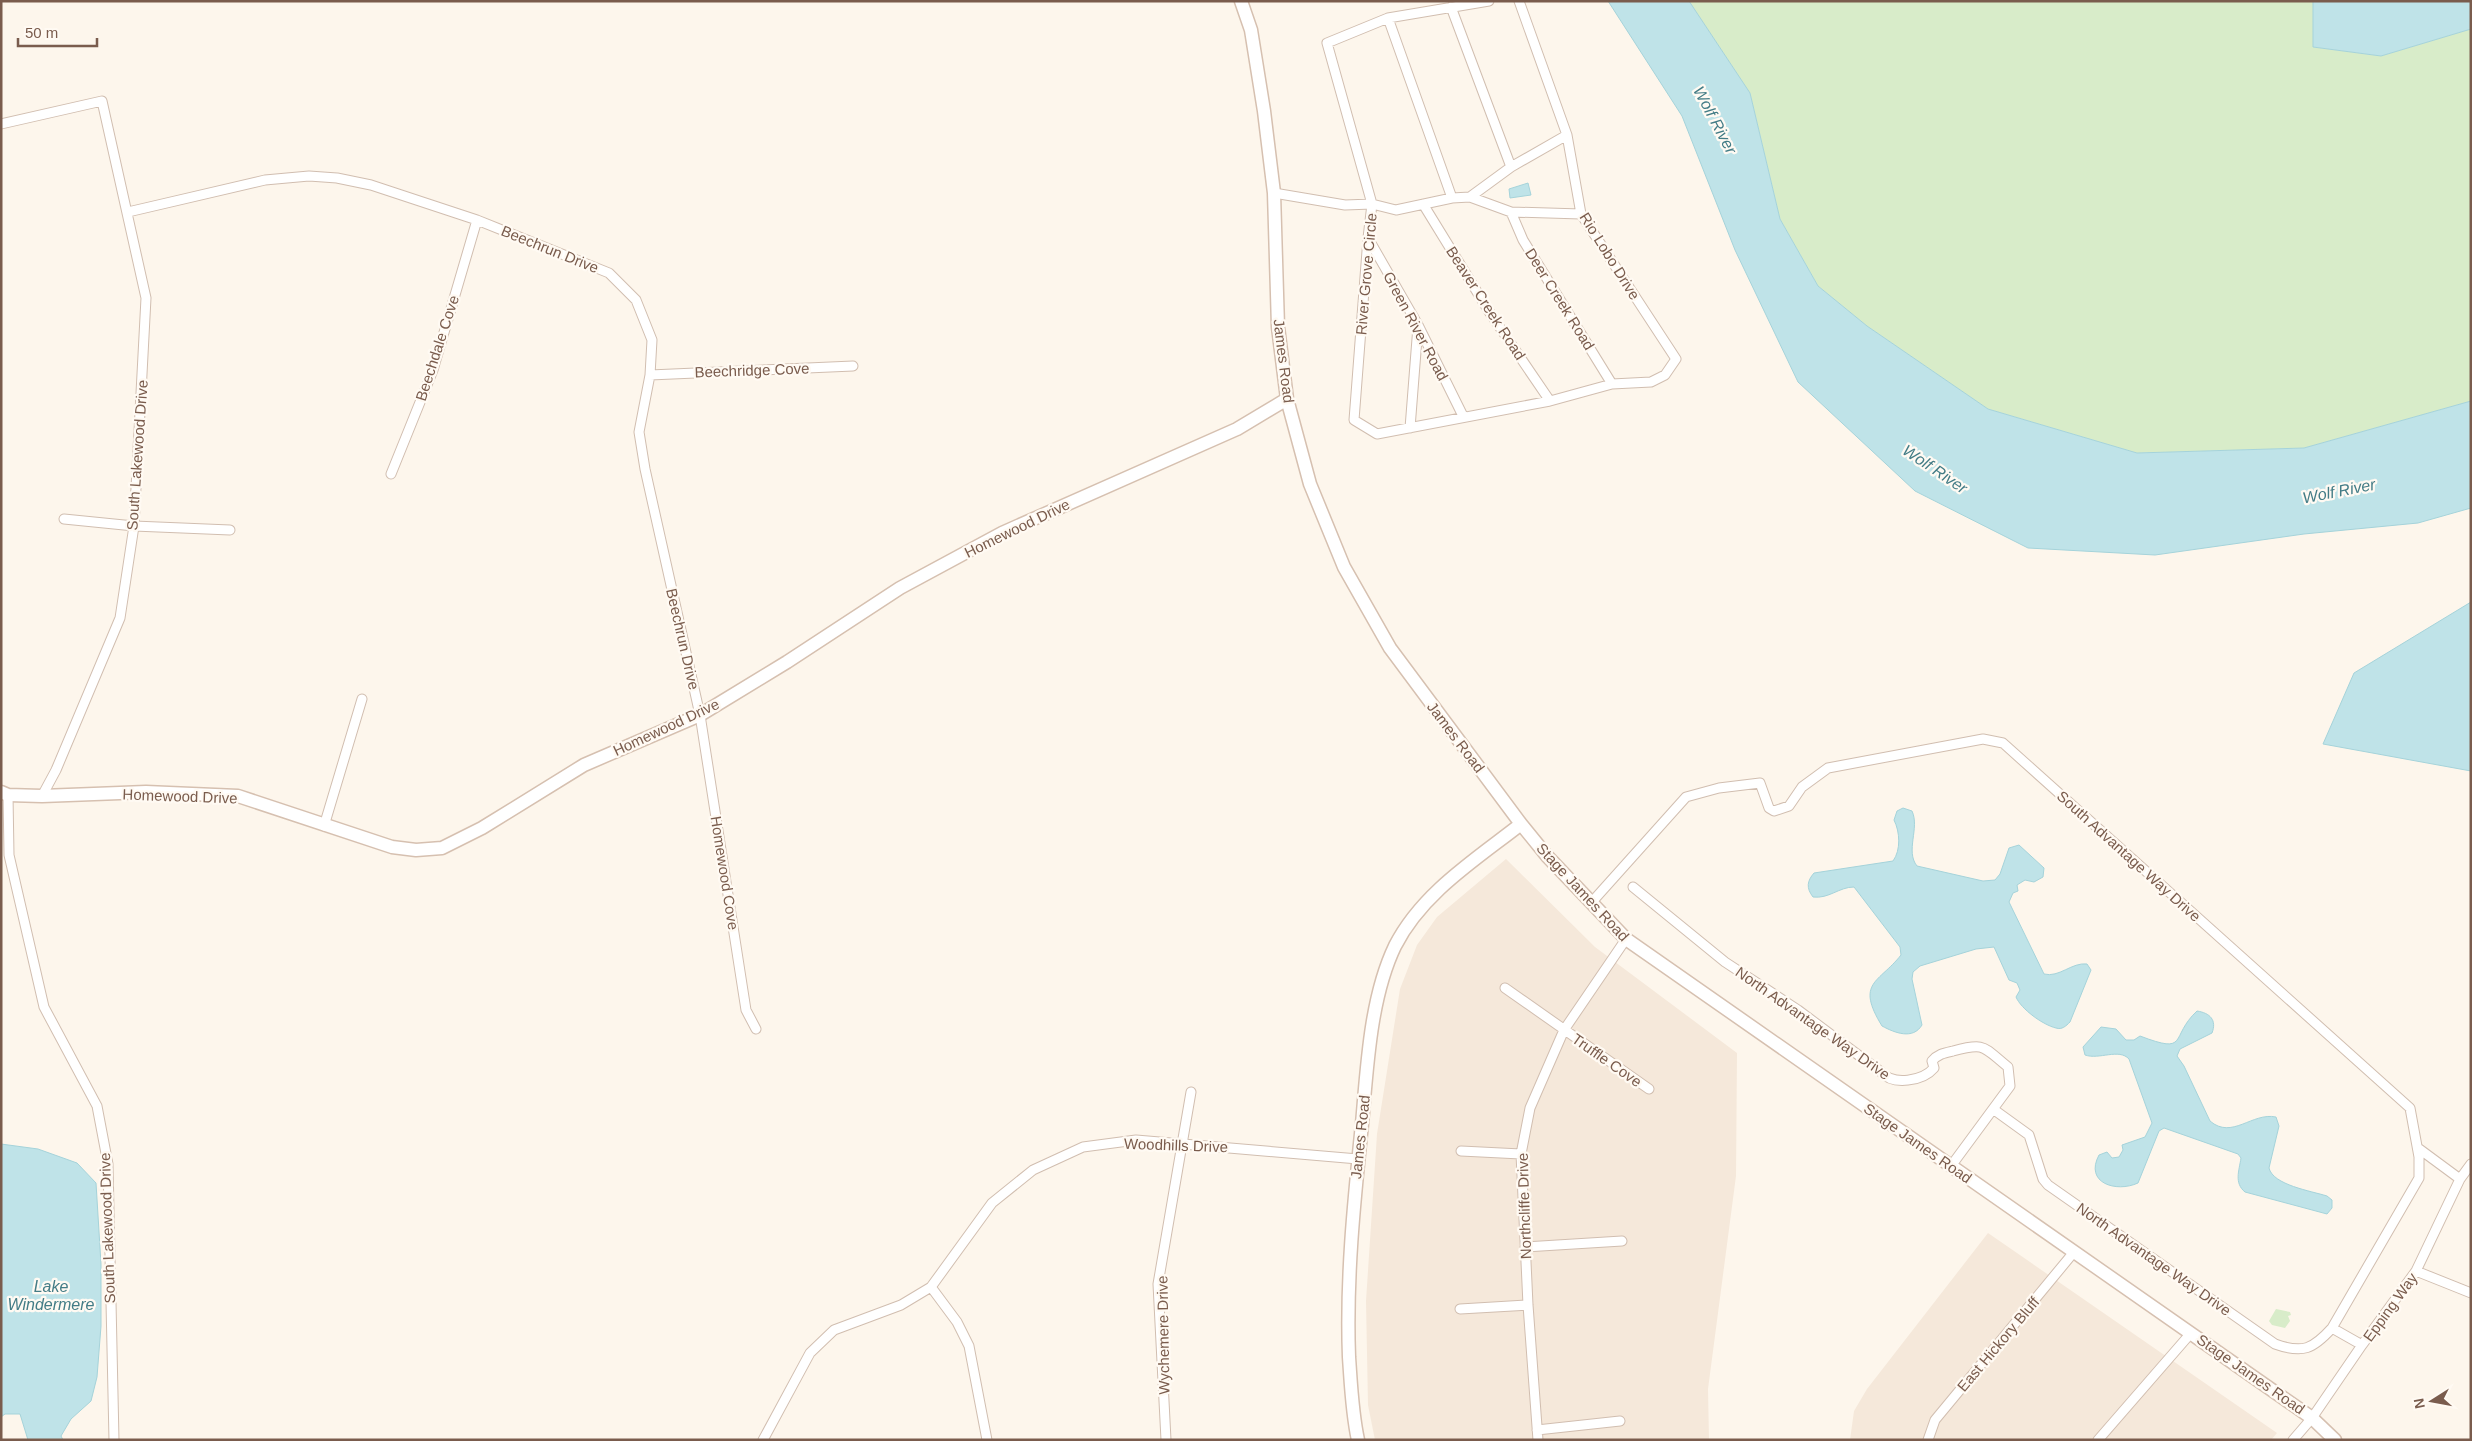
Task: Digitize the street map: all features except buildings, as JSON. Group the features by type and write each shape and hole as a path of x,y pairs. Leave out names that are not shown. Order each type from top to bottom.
{"street":[{"name":"James Road","path":"1241,1 1254,48 1274,193 1278,327 1288,399 1310,484 1344,567 1390,648 1521,824 1451,878 1421,906 1395,946 1383,981 1374,1023 1351,1226 1348,1332 1358,1440"},
{"path":"1452,198 1388,18 1489,1"},
{"name":"Rio Lobo Drive","path":"1519,1 1567,135 1581,214 1676,359 1665,375 1651,382 1612,384"},
{"path":"1451,7 1511,166"},
{"name":"River Grove Circle","path":"1388,18 1327,43 1372,204 1354,420 1377,434 1410,428"},
{"name":"South Lakewood Drive","path":"1,124 102,102 146,298 134,526 120,618 56,770 42,796"},
{"path":"1470,197 1511,166 1567,135"},
{"name":"Beechrun Drive","path":"128,212 257,181 309,176 337,178 371,185 477,220 609,273 636,300 652,340 650,375 640,432 645,469 700,714"},
{"path":"1274,193 1345,205 1372,204 1396,210 1452,198 1470,197 1511,212 1581,214"},
{"name":"Beaver Creek Road","path":"1423,204 1490,313 1550,401"},
{"name":"Deer Creek Road","path":"1511,212 1523,240 1612,384"},
{"name":"Beechdale Cove","path":"391,474 433,370 477,220"},
{"name":"Green River Road","path":"1368,238 1418,325 1463,416"},
{"path":"1418,325 1410,428 1463,416 1550,401 1612,384"},
{"name":"Beechridge Cove","path":"650,375 853,366"},
{"name":"Homewood Drive","path":"5,793 42,796 146,792 238,796 392,847 416,850 442,848 482,828 584,765 700,714 917,578 1002,533 1236,429 1288,399"},
{"path":"64,519 134,526 230,530"},
{"path":"324,826 362,699"},
{"name":"Homewood Cove","path":"700,714 746,1010 756,1029"},
{"name":"South Advantage Way Drive","path":"1592,903 1686,797 1719,788 1760,783 1769,808 1774,811 1789,806 1802,787 1828,768 1983,739 2003,743 2410,1108 2418,1148 2419,1178 2332,1328 2316,1345 2293,1350"},
{"name":"South Lakewood Drive","path":"5,793 9,855 44,1007 96,1106 108,1164 114,1440"},
{"name":"Stage James Road","path":"1521,824 1626,939 2312,1418 2335,1440"},
{"name":"North Advantage Way Drive","path":"1633,887 1725,962 1798,1010 1888,1079 1898,1081 1930,1073 1934,1068 1932,1061 1936,1055 1975,1045 1983,1047 2008,1067 2010,1086 1950,1166"},
{"name":"Northcliffe Drive","path":"1538,1435 1528,1305 1521,1154 1530,1108 1564,1030 1626,939"},
{"name":"Truffle Cove","path":"1505,988 1649,1089"},
{"name":"Wychemere Drive","path":"1166,1440 1158,1284 1191,1092"},
{"name":"North Advantage Way Drive","path":"1993,1109 2029,1135 2043,1179 2048,1185 2275,1344 2293,1350"},
{"name":"Woodhills Drive","path":"763,1440 810,1353 834,1330 901,1305 931,1287 992,1203 1033,1170 1083,1147 1136,1140 1358,1159"},
{"path":"2418,1148 2460,1179"},
{"path":"1461,1150 1521,1154"},
{"name":"Epping Way","path":"2293,1440 2312,1418 2416,1271 2460,1179 2471,1164"},
{"path":"1525,1247 1622,1241"},
{"name":"East Hickory Bluff","path":"1928,1440 1935,1420 2074,1252"},
{"path":"2416,1271 2471,1293"},
{"path":"931,1287 957,1322 969,1346 987,1440"},
{"path":"1460,1309 1528,1305"},
{"path":"2332,1328 2362,1345"},
{"path":"2098,1440 2191,1333"},
{"path":"1538,1435 1620,1421"}],"shaded area":[{"path":"1506,859 1595,947 1737,1053 1736,1176 1708,1389 1709,1440 1375,1440 1368,1405 1366,1301 1377,1134 1400,989 1417,945 1437,917"},
{"path":"1988,1233 2277,1433 2271,1440 1850,1440 1854,1411 1867,1389"}],"green space":[{"path":"1689,1 2313,1 2313,47 2381,56 2471,29 2471,401 2304,448 2137,453 1988,409 1867,326 1818,286 1780,219 1750,93"},
{"path":"2276,1309 2290,1312 2291,1315 2288,1316 2290,1321 2285,1328 2272,1325 2269,1321"}],"water":[{"name":"Wolf River","path":"1608,1 1689,1 1750,93 1780,219 1818,286 1867,326 1988,409 2137,453 2304,448 2471,401 2471,508 2418,523 2304,534 2155,555 2028,548 1915,491 1798,382 1735,250 1682,116"},
{"path":"2313,1 2471,1 2471,29 2381,56 2313,47"},
{"path":"1528,183 1531,195 1510,198 1509,189"},
{"path":"2471,602 2471,771 2323,744 2354,673"},
{"path":"1903,808 1912,811 1914,818 1912,853 1917,866 1983,881 1995,880 2000,874 2009,848 2019,845 2044,868 2043,877 2034,882 2025,880 2017,885 2018,891 2013,893 2009,902 2044,974 2055,974 2081,964 2087,964 2091,970 2070,1022 2065,1026 2056,1028 2045,1024 2033,1016 2019,1002 2016,997 2020,990 2017,983 2009,980 1994,947 1976,949 1920,966 1913,972 1912,979 1922,1025 1918,1030 1909,1034 1898,1033 1882,1026 1870,1000 1870,992 1878,978 1901,955 1900,947 1854,887 1824,896 1813,897 1808,885 1814,873 1893,861 1896,857 1899,841 1898,830 1894,820 1897,811"},
{"path":"2197,1011 2209,1015 2214,1024 2212,1033 2180,1049 2177,1056 2184,1066 2210,1121 2226,1128 2259,1118 2276,1117 2279,1126 2269,1168 2272,1174 2285,1183 2327,1196 2332,1200 2332,1208 2327,1214 2245,1192 2238,1181 2241,1158 2238,1154 2164,1128 2159,1131 2138,1183 2121,1187 2112,1186 2099,1179 2095,1165 2099,1155 2107,1152 2112,1158 2119,1157 2123,1150 2122,1145 2145,1137 2152,1123 2129,1059 2120,1054 2085,1055 2083,1047 2101,1027 2116,1029 2126,1040 2134,1040 2140,1036 2166,1044 2173,1043"},
{"name":"Lake Windermere","path":"1,1144 38,1149 77,1163 96,1183 101,1264 101,1326 97,1377 91,1401 71,1419 61,1436 63,1440 28,1440 20,1414 5,1414 1,1417"}]}
